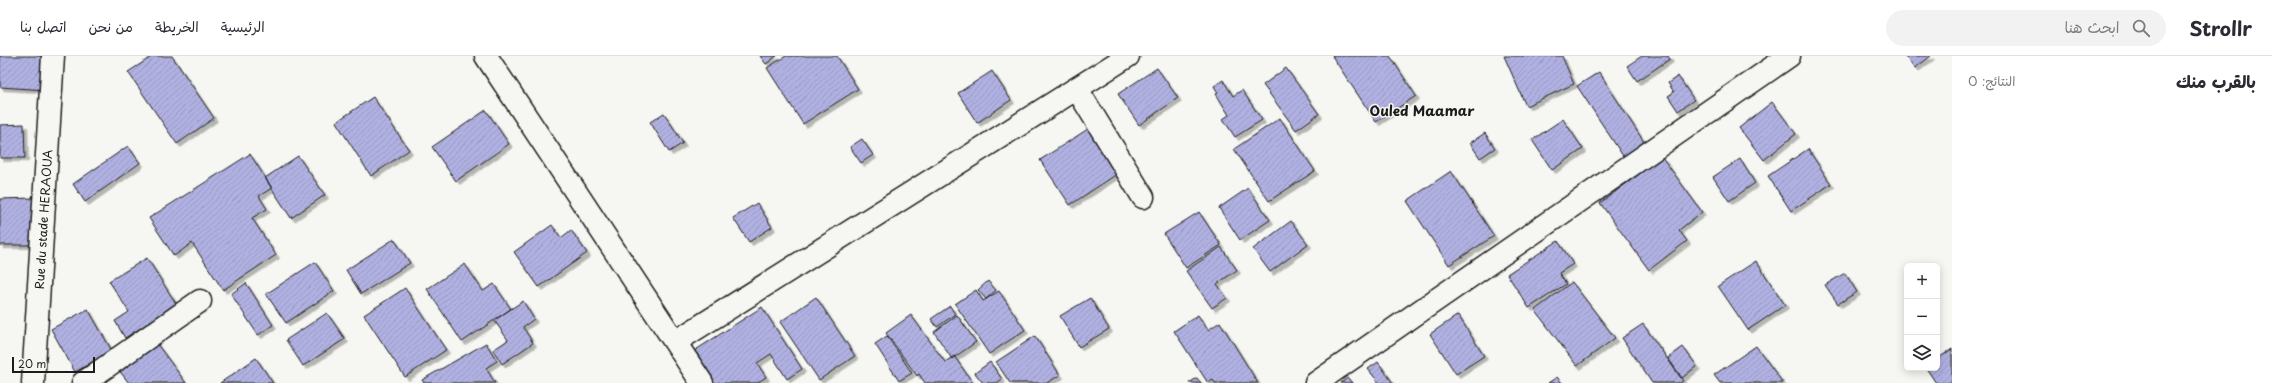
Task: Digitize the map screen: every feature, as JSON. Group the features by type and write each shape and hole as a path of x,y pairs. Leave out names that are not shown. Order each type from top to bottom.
{"street":[{"name":"Rue du stade HERAOUA","path":"33,383 53,56"},
{"path":"486,56 702,383"},
{"path":"675,342 1128,56"},
{"path":"1316,383 1789,56"},
{"path":"1077,89 1143,197"},
{"path":"83,383 200,302"}],"building":[{"path":"0,56 49,56 46,90 0,87"},
{"path":"153,56 172,56 214,118 177,144 128,72"},
{"path":"760,56 777,56 766,64"},
{"path":"786,56 837,56 858,89 803,124 767,68"},
{"path":"1332,56 1390,56 1416,96 1376,122"},
{"path":"1504,56 1562,56 1574,84 1526,106"},
{"path":"1642,56 1668,56 1670,59 1637,81 1627,66"},
{"path":"1905,56 1931,56 1915,68"},
{"path":"1157,68 1178,98 1139,125 1118,94"},
{"path":"1286,68 1319,114 1296,130 1263,85"},
{"path":"992,71 1011,100 977,123 958,93"},
{"path":"1599,72 1646,145 1625,159 1577,86"},
{"path":"1678,76 1694,100 1678,111 1668,96 1674,92 1668,83"},
{"path":"1223,80 1233,96 1242,90 1262,120 1235,137 1223,119 1229,115 1216,94 1218,93 1214,86"},
{"path":"373,97 409,150 371,176 336,122"},
{"path":"1772,102 1796,134 1764,160 1739,128"},
{"path":"486,110 509,144 456,181 432,147"},
{"path":"664,113 683,143 669,152 650,122"},
{"path":"1280,118 1315,171 1269,201 1234,149"},
{"path":"1563,119 1583,149 1552,170 1532,140"},
{"path":"24,124 25,158 0,158 0,125"},
{"path":"1091,127 1120,172 1070,205 1040,160"},
{"path":"1485,133 1495,148 1480,158 1470,143"},
{"path":"862,139 873,155 861,163 850,147"},
{"path":"128,146 140,163 85,202 73,184"},
{"path":"1808,149 1831,184 1791,211 1768,176"},
{"path":"250,154 272,188 259,196 267,209 252,218 276,255 223,290 192,243 174,256 149,218"},
{"path":"298,156 325,195 291,218 265,178"},
{"path":"1662,157 1702,212 1679,230 1687,241 1649,270 1600,203"},
{"path":"1740,159 1755,183 1729,201 1713,177"},
{"path":"1451,171 1494,236 1449,265 1407,201"},
{"path":"1248,188 1270,220 1240,240 1219,208"},
{"path":"33,198 33,245 0,245 0,199"},
{"path":"757,203 772,227 749,242 733,218"},
{"path":"1199,212 1221,245 1186,268 1164,234"},
{"path":"1291,221 1308,244 1270,272 1253,249"},
{"path":"552,225 561,238 571,230 587,253 539,287 514,252"},
{"path":"394,239 410,263 361,294 346,270"},
{"path":"1558,241 1573,264 1559,273 1566,284 1529,308 1507,274"},
{"path":"1221,247 1237,270 1217,284 1227,298 1212,308 1186,271"},
{"path":"147,258 177,305 125,338 115,321 129,312 109,281"},
{"path":"1756,261 1785,305 1748,330 1718,286"},
{"path":"315,262 334,291 286,323 266,294"},
{"path":"465,264 483,291 494,284 511,309 462,342 427,289"},
{"path":"1845,273 1857,292 1838,304 1825,285"},
{"path":"988,281 996,290 986,299 978,290"},
{"path":"1572,282 1615,338 1577,366 1535,310"},
{"path":"246,283 273,325 258,335 231,294"},
{"path":"405,288 446,350 405,377 364,315"},
{"path":"976,290 983,301 999,291 1025,330 989,354 955,304"},
{"path":"816,297 855,356 819,380 780,322"},
{"path":"1090,298 1109,329 1079,347 1060,316"},
{"path":"523,301 534,319 523,327 533,343 502,364 493,350 508,340 494,320"},
{"path":"950,306 955,314 937,327 931,319"},
{"path":"762,307 802,369 787,379 771,354 757,363 766,377 757,383 706,383 688,355"},
{"path":"88,309 112,351 75,372 51,329"},
{"path":"327,313 345,339 303,366 286,340"},
{"path":"911,315 945,362 954,356 973,383 925,383 919,374 917,376 886,333"},
{"path":"957,315 976,342 952,359 934,332"},
{"path":"1198,315 1208,330 1220,322 1258,383 1215,383 1213,380 1208,383 1174,331"},
{"path":"1458,315 1484,356 1456,374 1430,334"},
{"path":"1643,324 1683,381 1680,383 1652,383 1622,338"},
{"path":"887,336 912,373 899,381 875,344"},
{"path":"1035,336 1060,375 1047,383 1010,383 996,362"},
{"path":"154,340 186,383 129,383 118,369"},
{"path":"486,343 497,361 486,368 495,383 424,383 422,380"},
{"path":"1756,346 1783,383 1720,383 1714,375"},
{"path":"1683,347 1697,366 1682,378 1668,358"},
{"path":"1952,349 1952,383 1936,383 1928,371 1940,371 1940,357"},
{"path":"256,358 273,383 220,383"},
{"path":"990,362 1002,379 997,383 983,383 975,373"},
{"path":"1378,362 1393,383 1379,383 1368,369"},
{"path":"1557,377 1562,383 1548,383"},
{"path":"1197,378 1201,383 1189,383"},
{"path":"1348,378 1352,383 1340,383"}],"district":[{"name":"Ouled Maamar","path":"1422,110"}]}
